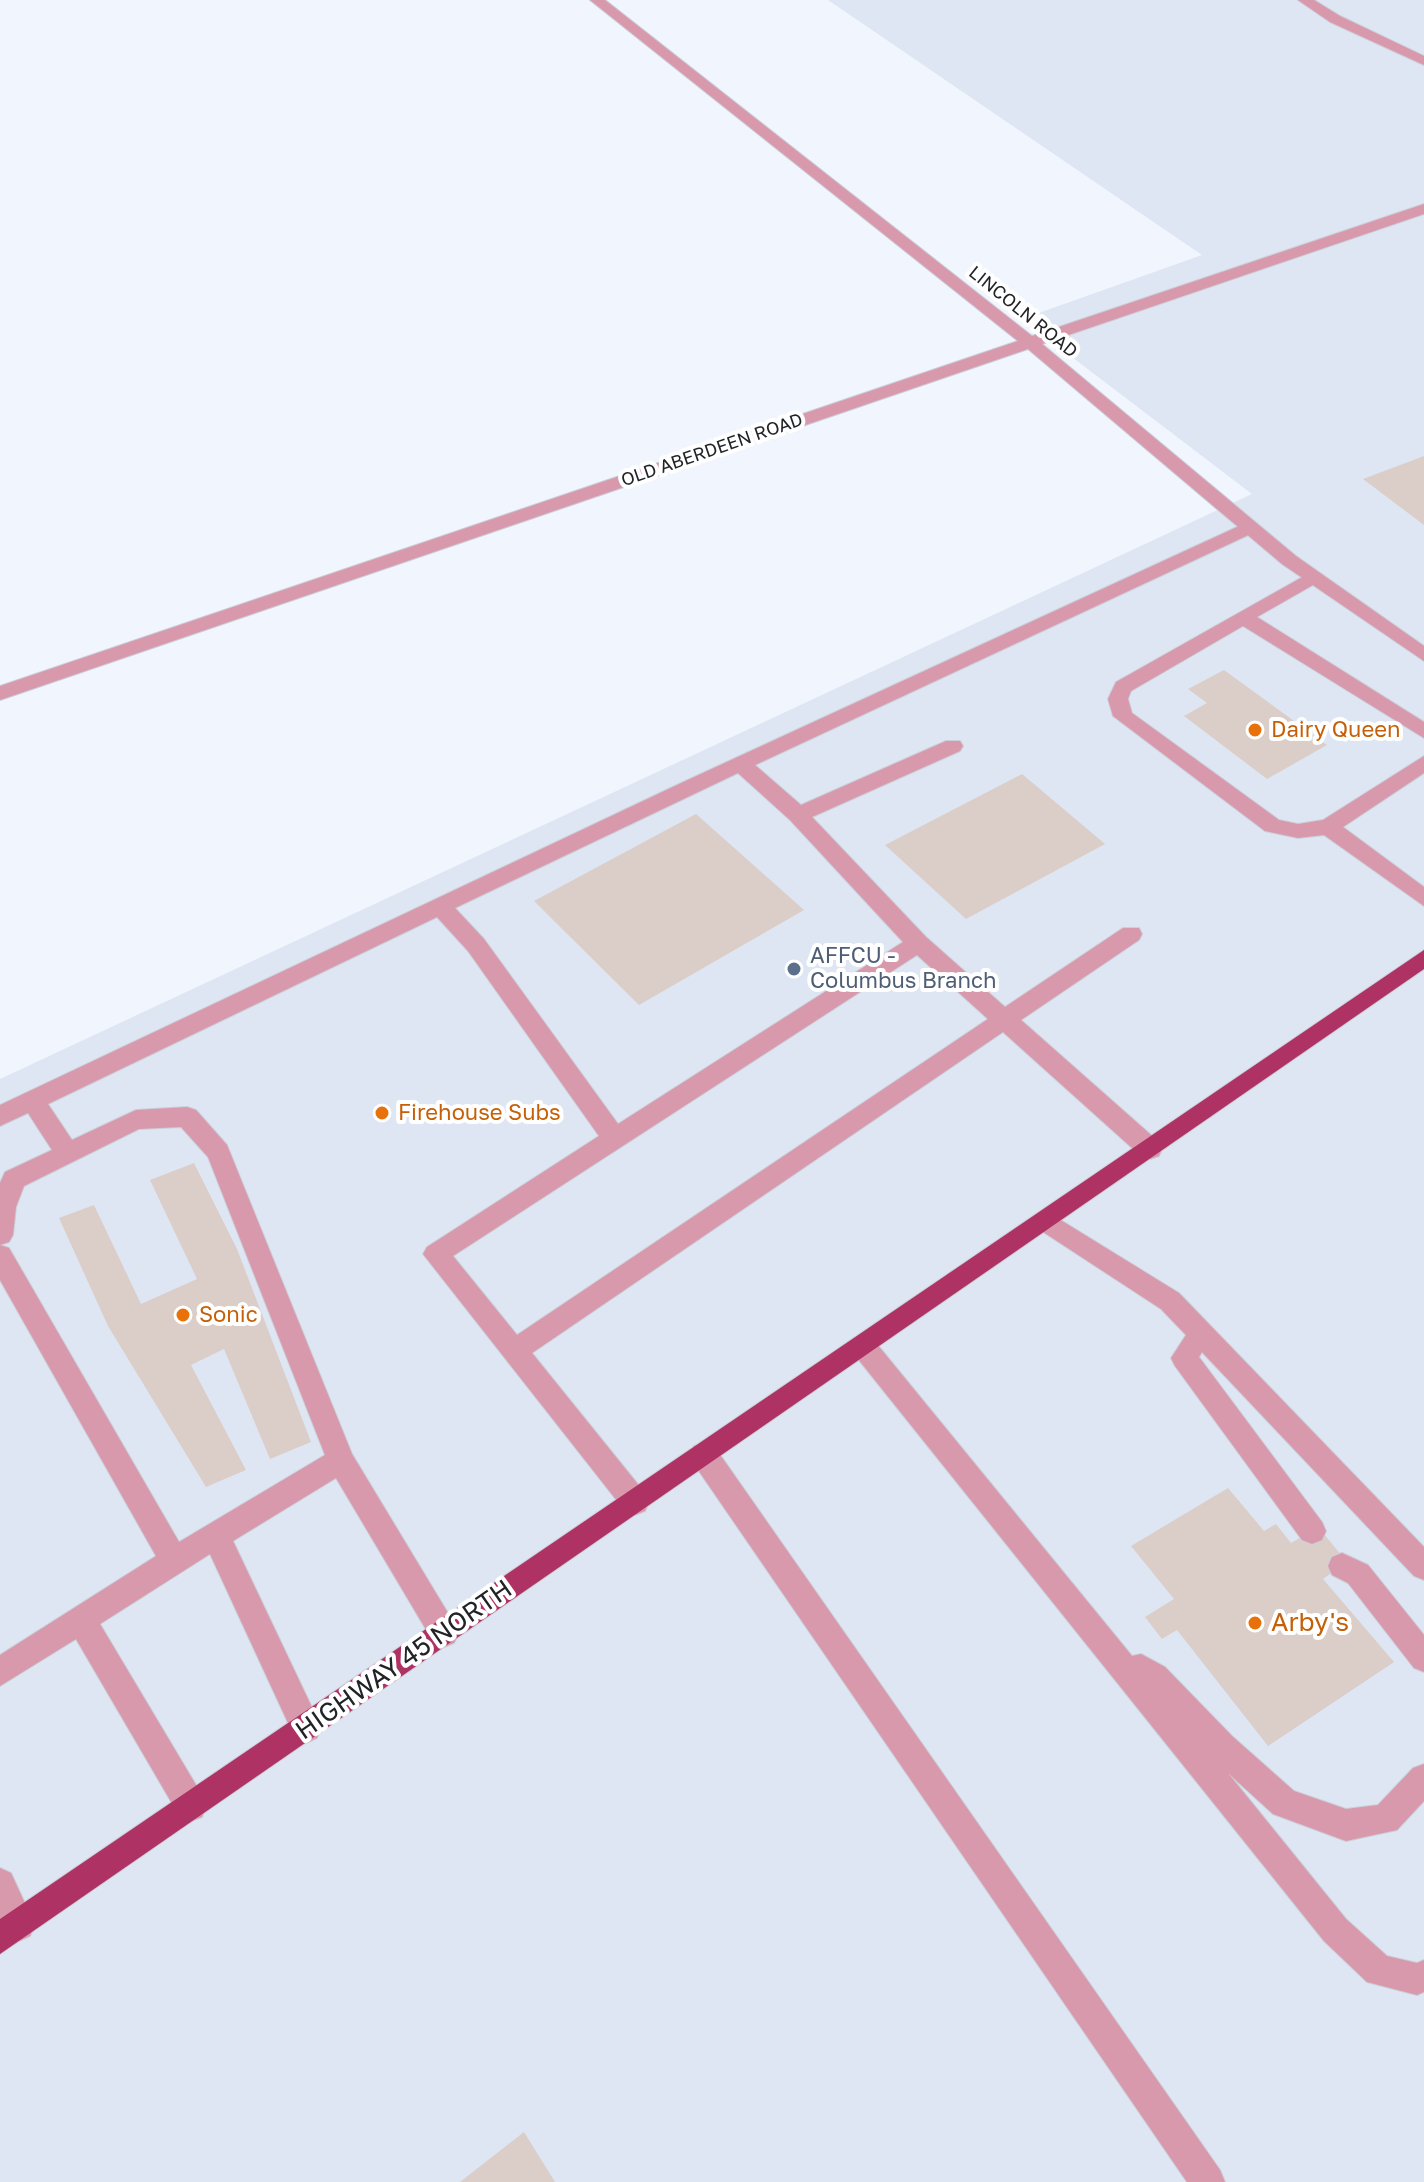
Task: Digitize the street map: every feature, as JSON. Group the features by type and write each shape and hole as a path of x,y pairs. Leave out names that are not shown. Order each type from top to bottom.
{"highway":[{"name":"HIGHWAY 45 NORTH","path":"10,1931 1424,958"}],"street":[{"name":"LINCOLN ROAD","path":"597,0 1029,342 1313,577 1424,655"},
{"path":"1305,0 1335,19 1424,61"},
{"name":"OLD ABERDEEN ROAD","path":"0,693 1424,209"},
{"path":"0,1116 741,764 1250,527"},
{"path":"1313,577 1123,687 1118,699 1123,716 1273,826 1298,831 1328,827 1424,763"},
{"path":"1243,617 1424,731"},
{"path":"798,815 953,746"},
{"path":"741,764 798,815 918,943 1150,1149"},
{"path":"1328,827 1424,898"},
{"path":"441,907 476,945 615,1139"},
{"path":"514,1351 1131,934"},
{"path":"635,1502 436,1254 918,943"},
{"path":"33,1101 67,1153"},
{"path":"0,1235 3,1207 14,1179 136,1120 187,1117 218,1152 341,1460 444,1633"},
{"path":"1046,1221 1170,1301 1424,1567"},
{"path":"0,1256 174,1560"},
{"path":"1204,1337 1192,1345 1184,1358 1312,1531"},
{"path":"863,1346 1335,1930 1379,1970 1417,1979 1424,1976"},
{"path":"704,1455 1208,2182"},
{"path":"0,1672 174,1560 341,1460"},
{"path":"216,1536 306,1728"},
{"path":"1342,1566 1358,1574 1424,1658"},
{"path":"81,1620 191,1806"},
{"path":"1126,1671 1141,1668 1154,1677 1221,1747 1284,1803 1346,1825 1386,1819 1424,1779"},
{"path":"0,1884 10,1931"}],"shaded area":[{"path":"828,0 1424,0 1424,2182 0,2182 0,1079 1252,494 1022,319 1202,255"}],"building":[{"path":"1424,456 1424,525 1363,479"},
{"name":"Dairy Queen","path":"1224,670 1327,745 1267,779 1184,716 1207,703 1188,689"},
{"path":"1022,774 1105,844 966,919 885,845"},
{"path":"696,814 804,910 639,1005 534,901"},
{"name":"Sonic","path":"194,1163 237,1249 311,1442 270,1459 224,1349 191,1365 246,1470 206,1487 108,1326 59,1218 94,1205 141,1304 197,1279 150,1180"},
{"name":"Arby's","path":"1228,1488 1264,1531 1276,1524 1291,1543 1318,1527 1347,1562 1323,1579 1394,1662 1268,1746 1177,1630 1162,1639 1145,1617 1174,1599 1131,1546"},
{"path":"524,2132 555,2182 460,2182"}],"place":[{"name":"Dairy Queen","path":"1255,730"},
{"name":"AFFCU - Columbus Branch","path":"794,969"},
{"name":"Firehouse Subs","path":"382,1113"},
{"name":"Sonic","path":"183,1315"},
{"name":"Arby's","path":"1255,1623"}]}
